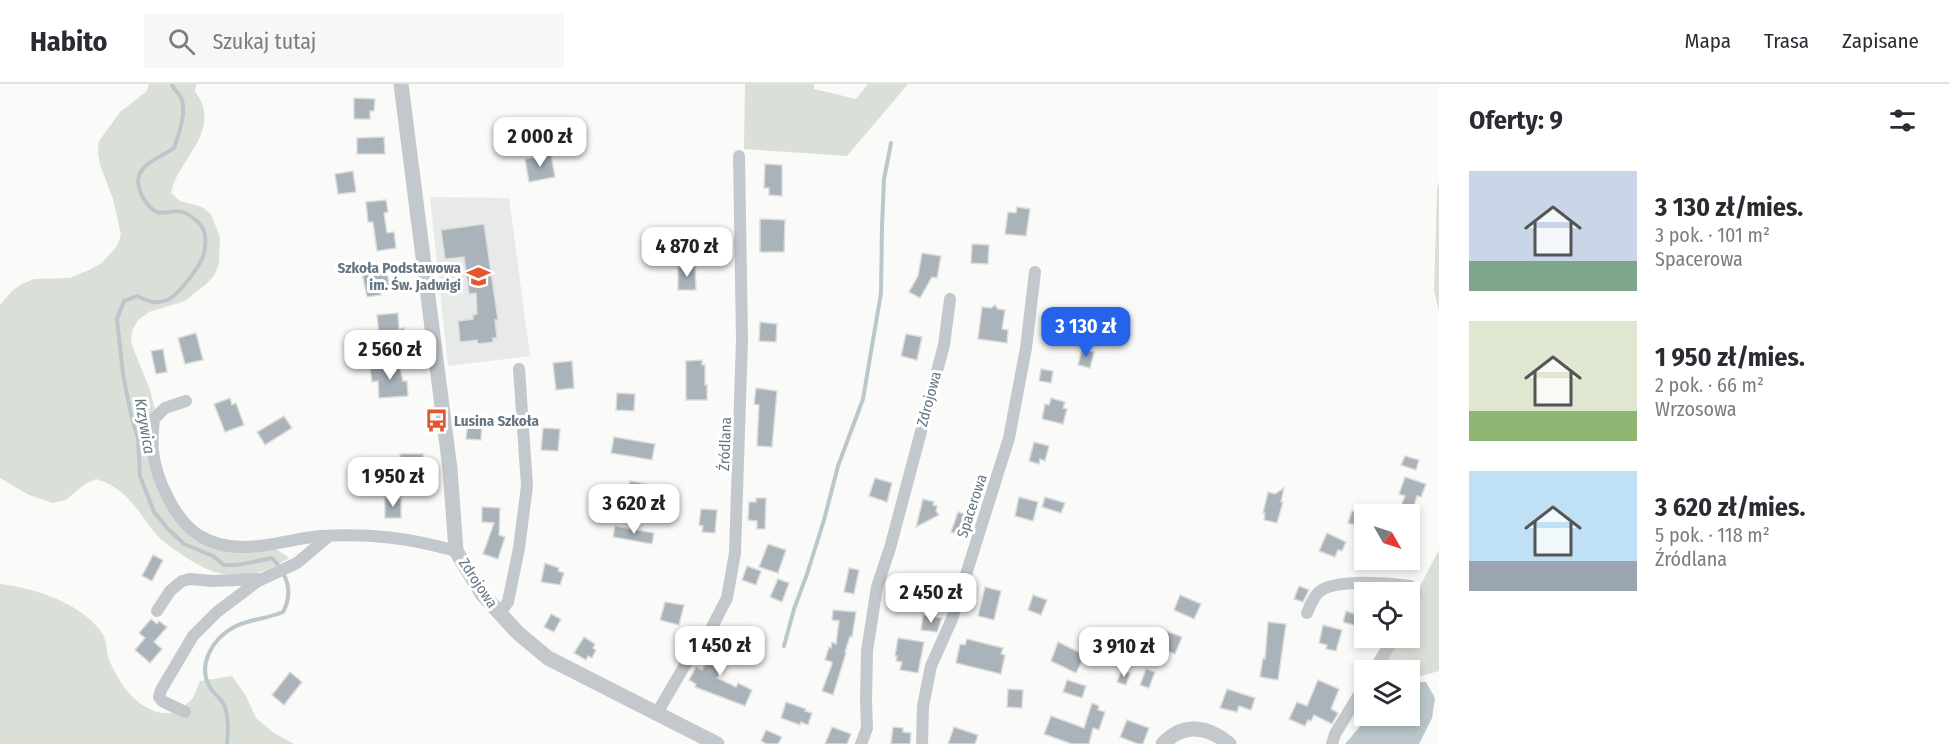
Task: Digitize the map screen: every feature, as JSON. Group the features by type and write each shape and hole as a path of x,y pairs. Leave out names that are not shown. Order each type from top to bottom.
{"street":[{"name":"Zdrojowa","path":"401,84 450,469 456,551 483,595 499,614 548,658 717,744"},
{"name":"Źródlana","path":"657,713 685,665 711,629 727,598 735,553 742,340 739,156"},
{"name":"Spacerowa","path":"922,744 923,706 931,666 952,620 1009,438 1026,348 1035,272"},
{"name":"Zdrojowa","path":"861,744 867,728 867,651 877,587 890,548 944,345 950,299"},
{"path":"499,614 508,602 519,548 527,486 519,369"},
{"path":"186,401 165,408 154,419 153,450 161,484 181,518 200,536 223,546 245,547 329,536 371,535 415,540 456,551"},
{"path":"157,611 170,591 182,581 200,579 248,581 269,575 288,567 310,553 329,536"},
{"path":"185,712 162,701 159,697 193,636 217,612 269,575"},
{"path":"1307,613 1318,593 1324,589 1354,584"},
{"path":"1332,744 1335,734 1354,703"},
{"path":"1164,744 1175,734 1196,727 1205,729 1229,744"}],"shaded area":[{"path":"149,84 196,84 195,91 203,105 202,132 175,180 171,193 180,201 202,207 211,214 220,237 219,264 214,276 185,301 149,312 138,320 132,331 131,343 150,390 156,414 155,439 163,490 199,537 276,549 289,558 260,572 227,575 200,566 161,540 130,501 116,488 96,479 85,484 66,500 53,503 29,495 0,478 0,305 12,291 22,284 34,279 70,278 102,263 117,246 121,235 113,199 100,165 99,141 120,112 147,91"},
{"path":"745,84 814,84 814,89 856,99 868,84 908,84 847,156 744,149"},
{"path":"1439,182 1439,311 1434,291"},
{"name":"Szkoła Podstawowa im. Św. Jadwigi","path":"430,197 509,198 530,356 448,366"},
{"path":"1439,550 1439,671 1420,676 1420,660 1381,660 1387,648 1420,648 1420,586"},
{"path":"0,584 42,593 70,605 93,622 104,636 109,660 121,683 132,697 146,707 159,713 177,713 193,698 200,681 232,676 246,696 256,718 274,733 294,744 0,744"},
{"path":"1420,682 1426,682 1435,698 1432,718 1419,744 1345,744 1360,726 1420,726"}],"building":[{"path":"354,98 375,99 374,111 370,111 370,119 354,119"},
{"path":"384,137 385,154 357,154 357,138"},
{"path":"551,155 555,177 529,182 525,159"},
{"path":"765,164 782,165 782,196 769,195 769,188 764,188"},
{"path":"353,171 356,192 338,194 335,174"},
{"path":"386,200 388,212 384,213 387,233 394,232 396,248 377,251 373,222 368,222 366,202"},
{"path":"1017,207 1030,209 1026,236 1005,234 1008,212 1016,213"},
{"path":"760,219 785,220 784,252 760,252"},
{"name":"Szkoła Podstawowa im. Św. Jadwigi","path":"484,224 498,320 495,320 497,338 493,338 493,342 478,344 477,340 460,342 458,321 473,319 473,315 477,314 476,293 469,294 464,257 445,259 441,230"},
{"path":"972,244 989,245 988,264 971,263"},
{"path":"922,253 941,256 937,278 932,277 920,298 909,292 918,276"},
{"path":"695,266 696,290 678,290 678,267"},
{"path":"377,270 377,273 387,272 390,290 380,292 381,295 367,297 362,273"},
{"path":"995,305 998,309 1005,310 1002,329 1008,330 1007,343 978,339 982,307 991,308"},
{"path":"1077,309 1094,312 1093,316 1099,317 1096,330 1074,325"},
{"path":"398,313 399,329 404,328 406,341 380,344 377,315"},
{"path":"760,322 777,324 776,342 759,341"},
{"path":"196,333 203,360 185,364 178,338"},
{"path":"906,334 922,337 917,360 901,356"},
{"path":"163,349 167,372 156,374 151,351"},
{"path":"1082,349 1094,352 1090,368 1078,365"},
{"path":"702,360 702,365 705,365 707,400 686,400 686,361"},
{"path":"572,361 574,388 556,390 553,363"},
{"path":"399,364 403,381 407,381 408,396 379,398 378,381 372,382 370,367"},
{"path":"1041,369 1053,371 1051,383 1039,381"},
{"path":"756,388 777,391 772,447 757,446 759,405 754,404"},
{"path":"617,393 635,394 634,411 616,410"},
{"path":"230,398 232,405 236,403 244,425 225,432 214,404"},
{"path":"1051,398 1065,402 1063,408 1067,409 1063,424 1042,419 1045,404 1049,405"},
{"path":"284,416 292,428 265,445 257,432"},
{"path":"468,420 482,421 481,440 466,439"},
{"path":"543,428 560,429 558,451 541,450"},
{"path":"614,437 655,444 652,460 611,453"},
{"path":"1034,442 1049,446 1045,461 1040,459 1039,464 1029,461"},
{"path":"400,454 423,454 423,468 415,468 415,476 401,476"},
{"path":"1405,456 1419,460 1416,470 1401,465"},
{"path":"1405,477 1426,484 1421,497 1417,496 1415,504 1402,504 1405,496 1399,494"},
{"path":"875,478 892,483 887,502 869,496"},
{"path":"630,481 646,484 642,510 626,507"},
{"path":"1284,488 1277,523 1264,520 1265,513 1263,513 1268,492 1275,494"},
{"path":"1019,497 1038,502 1033,521 1015,516"},
{"path":"1045,497 1065,503 1061,513 1042,507"},
{"path":"385,498 401,498 401,518 385,518"},
{"path":"756,498 766,498 765,529 757,529 757,521 748,520 749,502 756,502"},
{"path":"923,499 934,502 933,505 937,506 936,511 939,515 916,527"},
{"path":"482,507 500,508 499,535 505,537 498,559 483,554 494,523 482,522"},
{"path":"701,509 717,510 715,533 702,532 703,526 699,525"},
{"path":"1352,511 1354,512 1354,525 1348,523"},
{"path":"958,512 972,517 965,537 951,532"},
{"path":"615,526 654,533 652,544 613,537"},
{"path":"1327,533 1346,542 1342,551 1338,550 1335,557 1319,551"},
{"path":"768,544 786,550 778,573 759,567"},
{"path":"153,555 163,560 152,581 142,576"},
{"path":"545,563 559,568 558,571 564,573 560,585 541,582"},
{"path":"747,566 761,571 756,585 742,580"},
{"path":"849,568 859,570 854,594 844,592"},
{"path":"935,574 947,576 944,591 932,587"},
{"path":"778,579 789,583 782,602 770,597"},
{"path":"1299,586 1309,590 1303,602 1294,599"},
{"path":"985,587 1001,591 994,620 978,616"},
{"path":"1033,595 1047,600 1041,615 1028,610"},
{"path":"1180,595 1201,604 1194,619 1174,610"},
{"path":"665,602 684,605 679,625 660,620"},
{"path":"833,610 856,612 852,637 850,636 833,695 822,691 832,664 825,660 832,642 836,644 839,621 832,620"},
{"path":"1346,611 1354,614 1354,625 1343,622"},
{"path":"551,614 561,619 554,632 544,627"},
{"path":"923,615 942,618 937,632 921,630"},
{"path":"151,619 167,627 154,642 162,649 150,663 135,650 145,638 139,633"},
{"path":"1268,622 1286,624 1278,680 1260,677 1263,658 1265,659"},
{"path":"1323,625 1342,630 1336,651 1326,649 1327,645 1319,643"},
{"path":"1166,631 1182,637 1175,654 1159,648"},
{"path":"584,637 595,644 593,648 596,650 592,658 588,656 586,660 574,653"},
{"path":"898,638 924,642 918,673 900,670 902,662 896,661 897,656 895,656"},
{"path":"967,639 1003,648 1001,654 1005,655 1001,674 956,663 960,644 965,645"},
{"path":"719,641 735,650 717,678 736,687 738,683 752,690 745,706 695,687 696,684 689,680 696,667 702,670"},
{"path":"1058,642 1085,655 1076,673 1051,661"},
{"path":"1146,669 1155,672 1149,688 1140,685"},
{"path":"1122,670 1130,673 1126,685 1117,682"},
{"path":"290,672 302,682 284,705 272,695"},
{"path":"1067,680 1086,686 1082,698 1063,692"},
{"path":"1318,680 1339,689 1331,709 1338,713 1332,724 1314,715 1305,726 1289,719 1297,702 1307,706"},
{"path":"1008,689 1023,690 1022,708 1007,707"},
{"path":"1227,689 1255,698 1251,710 1239,706 1237,712 1220,708"},
{"path":"786,702 812,713 808,725 801,722 800,725 781,718"},
{"path":"1092,703 1099,706 1098,710 1105,712 1099,730 1093,728 1089,744 1072,744 1044,734 1051,716 1084,728"},
{"path":"1127,720 1149,728 1143,744 1120,737"},
{"path":"832,727 851,734 847,744 825,744"},
{"path":"893,727 903,728 903,732 911,733 910,744 891,744"},
{"path":"954,727 978,735 975,744 948,744"},
{"path":"766,730 782,737 778,744 767,744 761,741"}],"waterway":[{"name":"Krzywica","path":"172,84 180,96 183,108 182,122 174,148 142,170 138,185 144,199 153,210 162,213 182,212 202,226 205,233 204,254 188,280 172,297 155,302 137,296 124,301 117,319 123,374 138,438 140,476 154,512 184,544 213,556 224,565 237,565 272,558 282,570 287,584 288,597 283,612 234,627 219,639 209,654 205,671 211,689 225,707 228,721 227,744"},
{"path":"784,646 824,520 838,466 863,399 881,293 884,179 891,143"}],"place":[{"name":"Szkoła Podstawowa im. Św. Jadwigi","path":"479,277"},
{"name":"Lusina Szkoła","path":"436,421"}]}
